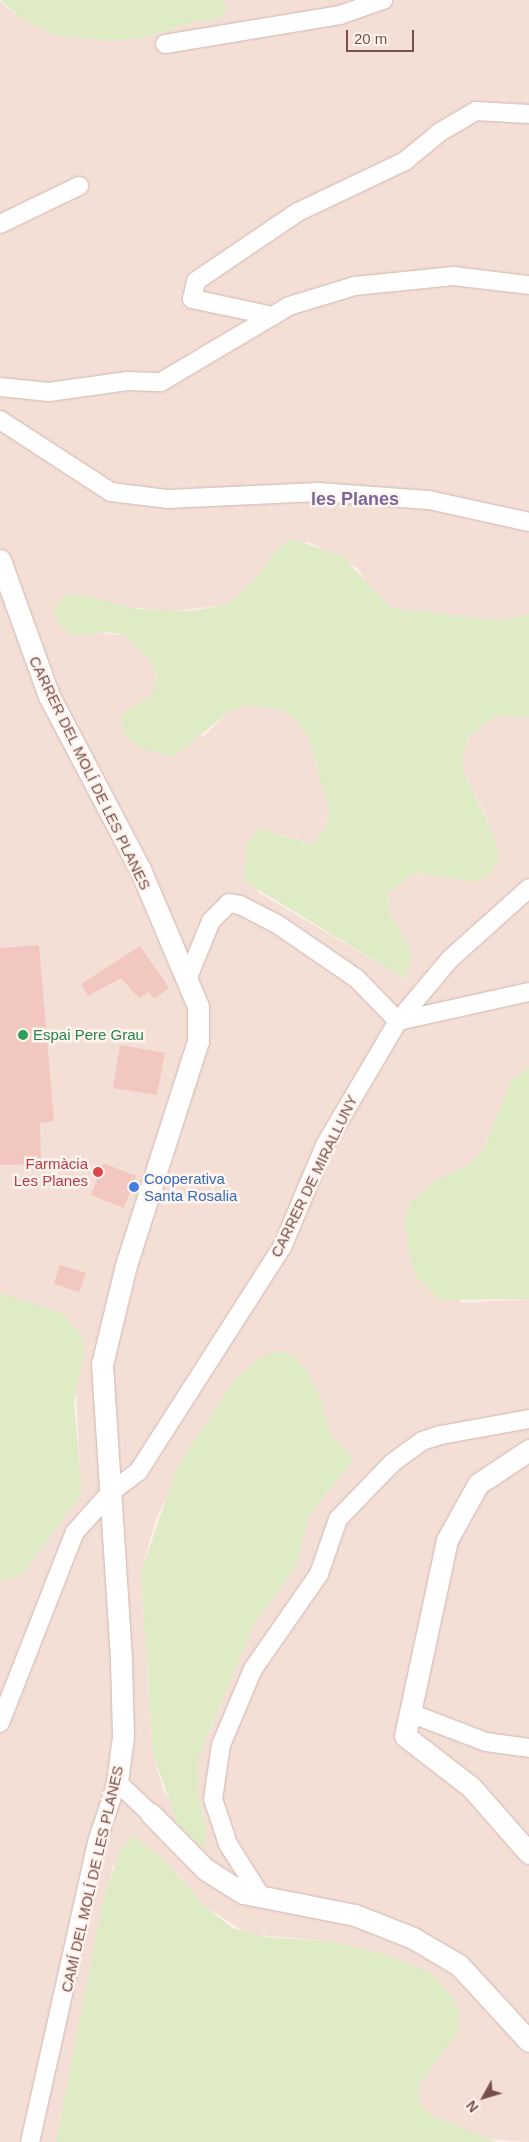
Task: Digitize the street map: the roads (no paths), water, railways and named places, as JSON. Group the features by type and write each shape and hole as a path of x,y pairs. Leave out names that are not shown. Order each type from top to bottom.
{"street":[{"path":"165,44 340,15 383,0"},
{"path":"273,316 192,299 196,281 298,212 405,161 440,132 476,111 529,114"},
{"path":"0,224 78,186"},
{"path":"0,387 49,392 127,381 161,382 289,306 354,286 453,276 529,285"},
{"path":"0,420 111,492 167,499 318,492 421,499 529,522"},
{"name":"CARRER DEL MOLÍ DE LES PLANES","path":"0,560 49,696 91,770 188,977 198,1006 198,1041 123,1274 102,1364 116,1488"},
{"name":"CARRER DE MIRALLUNY","path":"0,1723 76,1532 116,1488 138,1472 283,1245 325,1145 398,1021 450,959 529,888"},
{"path":"188,977 212,921 229,903 240,905 277,924 356,978 398,1021 529,992"},
{"path":"262,1898 228,1844 213,1799 221,1744 253,1669 319,1574 338,1519 392,1463 422,1442 441,1435 529,1419"},
{"path":"529,1450 478,1484 447,1540 405,1736 471,1787 529,1853"},
{"name":"CAMÍ DEL MOLÍ DE LES PLANES","path":"30,2142 98,1839 117,1782 123,1728 116,1488"},
{"path":"410,1713 486,1742 529,1748"},
{"path":"117,1782 205,1869 243,1893 355,1915 413,1938 459,1965 529,2041"}],"place":[{"name":"Espai Pere Grau","path":"23,1035"},
{"name":"Farmàcia Les Planes","path":"98,1172"},
{"name":"Cooperativa Santa Rosalia","path":"134,1187"}],"district":[{"name":"les Planes","path":"355,499"}]}
